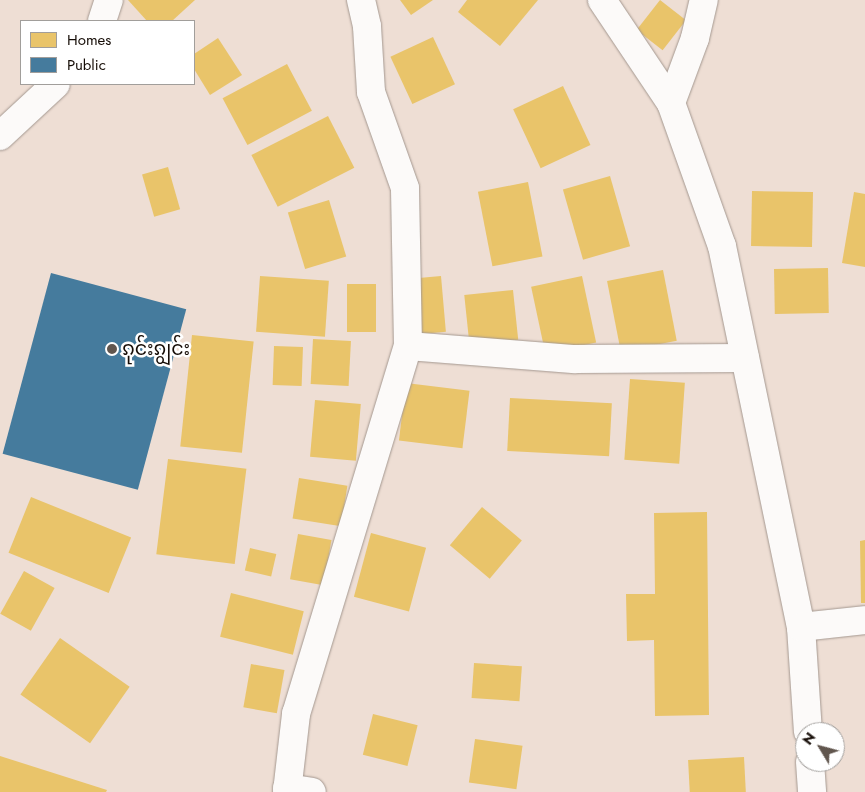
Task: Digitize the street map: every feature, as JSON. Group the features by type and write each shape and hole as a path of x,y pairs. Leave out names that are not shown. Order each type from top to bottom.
{"street":[{"path":"102,20 109,0"},
{"path":"295,791 296,714 408,346 405,188 371,92 367,26 361,0"},
{"path":"602,0 671,104 722,246 801,627 807,722"},
{"path":"671,104 695,38 704,0"},
{"path":"0,136 55,85"},
{"path":"408,346 575,359 745,358"},
{"path":"801,627 865,620"},
{"path":"811,772 812,792"}],"building: Homes":[{"path":"128,0 195,0 173,20 146,20"},
{"path":"400,0 433,0 411,15"},
{"path":"467,0 538,0 500,46 458,12"},
{"path":"660,0 686,20 663,50 637,30"},
{"path":"433,37 455,84 412,104 390,57"},
{"path":"218,38 242,75 210,95 195,71 195,53"},
{"path":"287,64 312,111 247,145 223,98"},
{"path":"563,86 590,145 541,168 513,109"},
{"path":"328,116 354,168 278,207 251,155"},
{"path":"168,167 180,209 154,217 142,174"},
{"path":"610,176 630,246 583,260 563,190"},
{"path":"528,182 543,257 492,266 478,192"},
{"path":"752,191 813,192 812,247 751,246"},
{"path":"854,192 865,194 865,267 842,263"},
{"path":"329,200 346,256 305,269 288,213"},
{"path":"828,268 829,313 775,314 774,269"},
{"path":"663,270 677,341 621,352 607,281"},
{"path":"260,276 329,281 325,337 256,332"},
{"path":"441,276 446,332 421,334 416,278"},
{"path":"582,276 596,343 545,353 531,287"},
{"path":"347,284 376,284 376,332 347,332"},
{"path":"513,290 518,340 469,345 464,295"},
{"path":"192,335 254,341 242,453 180,446"},
{"path":"313,339 351,341 349,386 311,384"},
{"path":"274,346 303,347 302,386 273,385"},
{"path":"630,379 685,383 679,464 624,460"},
{"path":"406,383 470,391 462,448 399,441"},
{"path":"510,398 612,403 609,456 507,451"},
{"path":"315,400 361,404 356,461 310,457"},
{"path":"168,459 246,469 235,564 156,554"},
{"path":"299,478 347,486 341,526 293,518"},
{"path":"31,497 131,537 109,593 9,553"},
{"path":"482,507 522,540 490,579 450,545"},
{"path":"707,512 709,715 655,716 654,640 627,641 626,594 655,594 654,513"},
{"path":"371,533 426,548 409,612 354,597"},
{"path":"298,534 331,540 323,585 290,579"},
{"path":"865,540 865,603 861,603 860,541"},
{"path":"250,548 276,554 271,576 245,570"},
{"path":"24,571 55,588 31,631 0,614"},
{"path":"231,593 304,611 293,655 220,637"},
{"path":"60,638 130,687 90,743 20,695"},
{"path":"474,663 522,666 519,701 472,698"},
{"path":"251,664 284,670 277,713 243,707"},
{"path":"373,714 418,725 407,766 363,755"},
{"path":"475,739 523,746 516,789 469,783"},
{"path":"0,756 107,790 106,792 0,792"},
{"path":"744,757 746,792 690,792 688,760"}],"building: Public":[{"path":"51,273 186,309 138,490 3,454"}],"place":[{"name":"ၵုင်းၵျွင်း","path":"112,349"}]}
